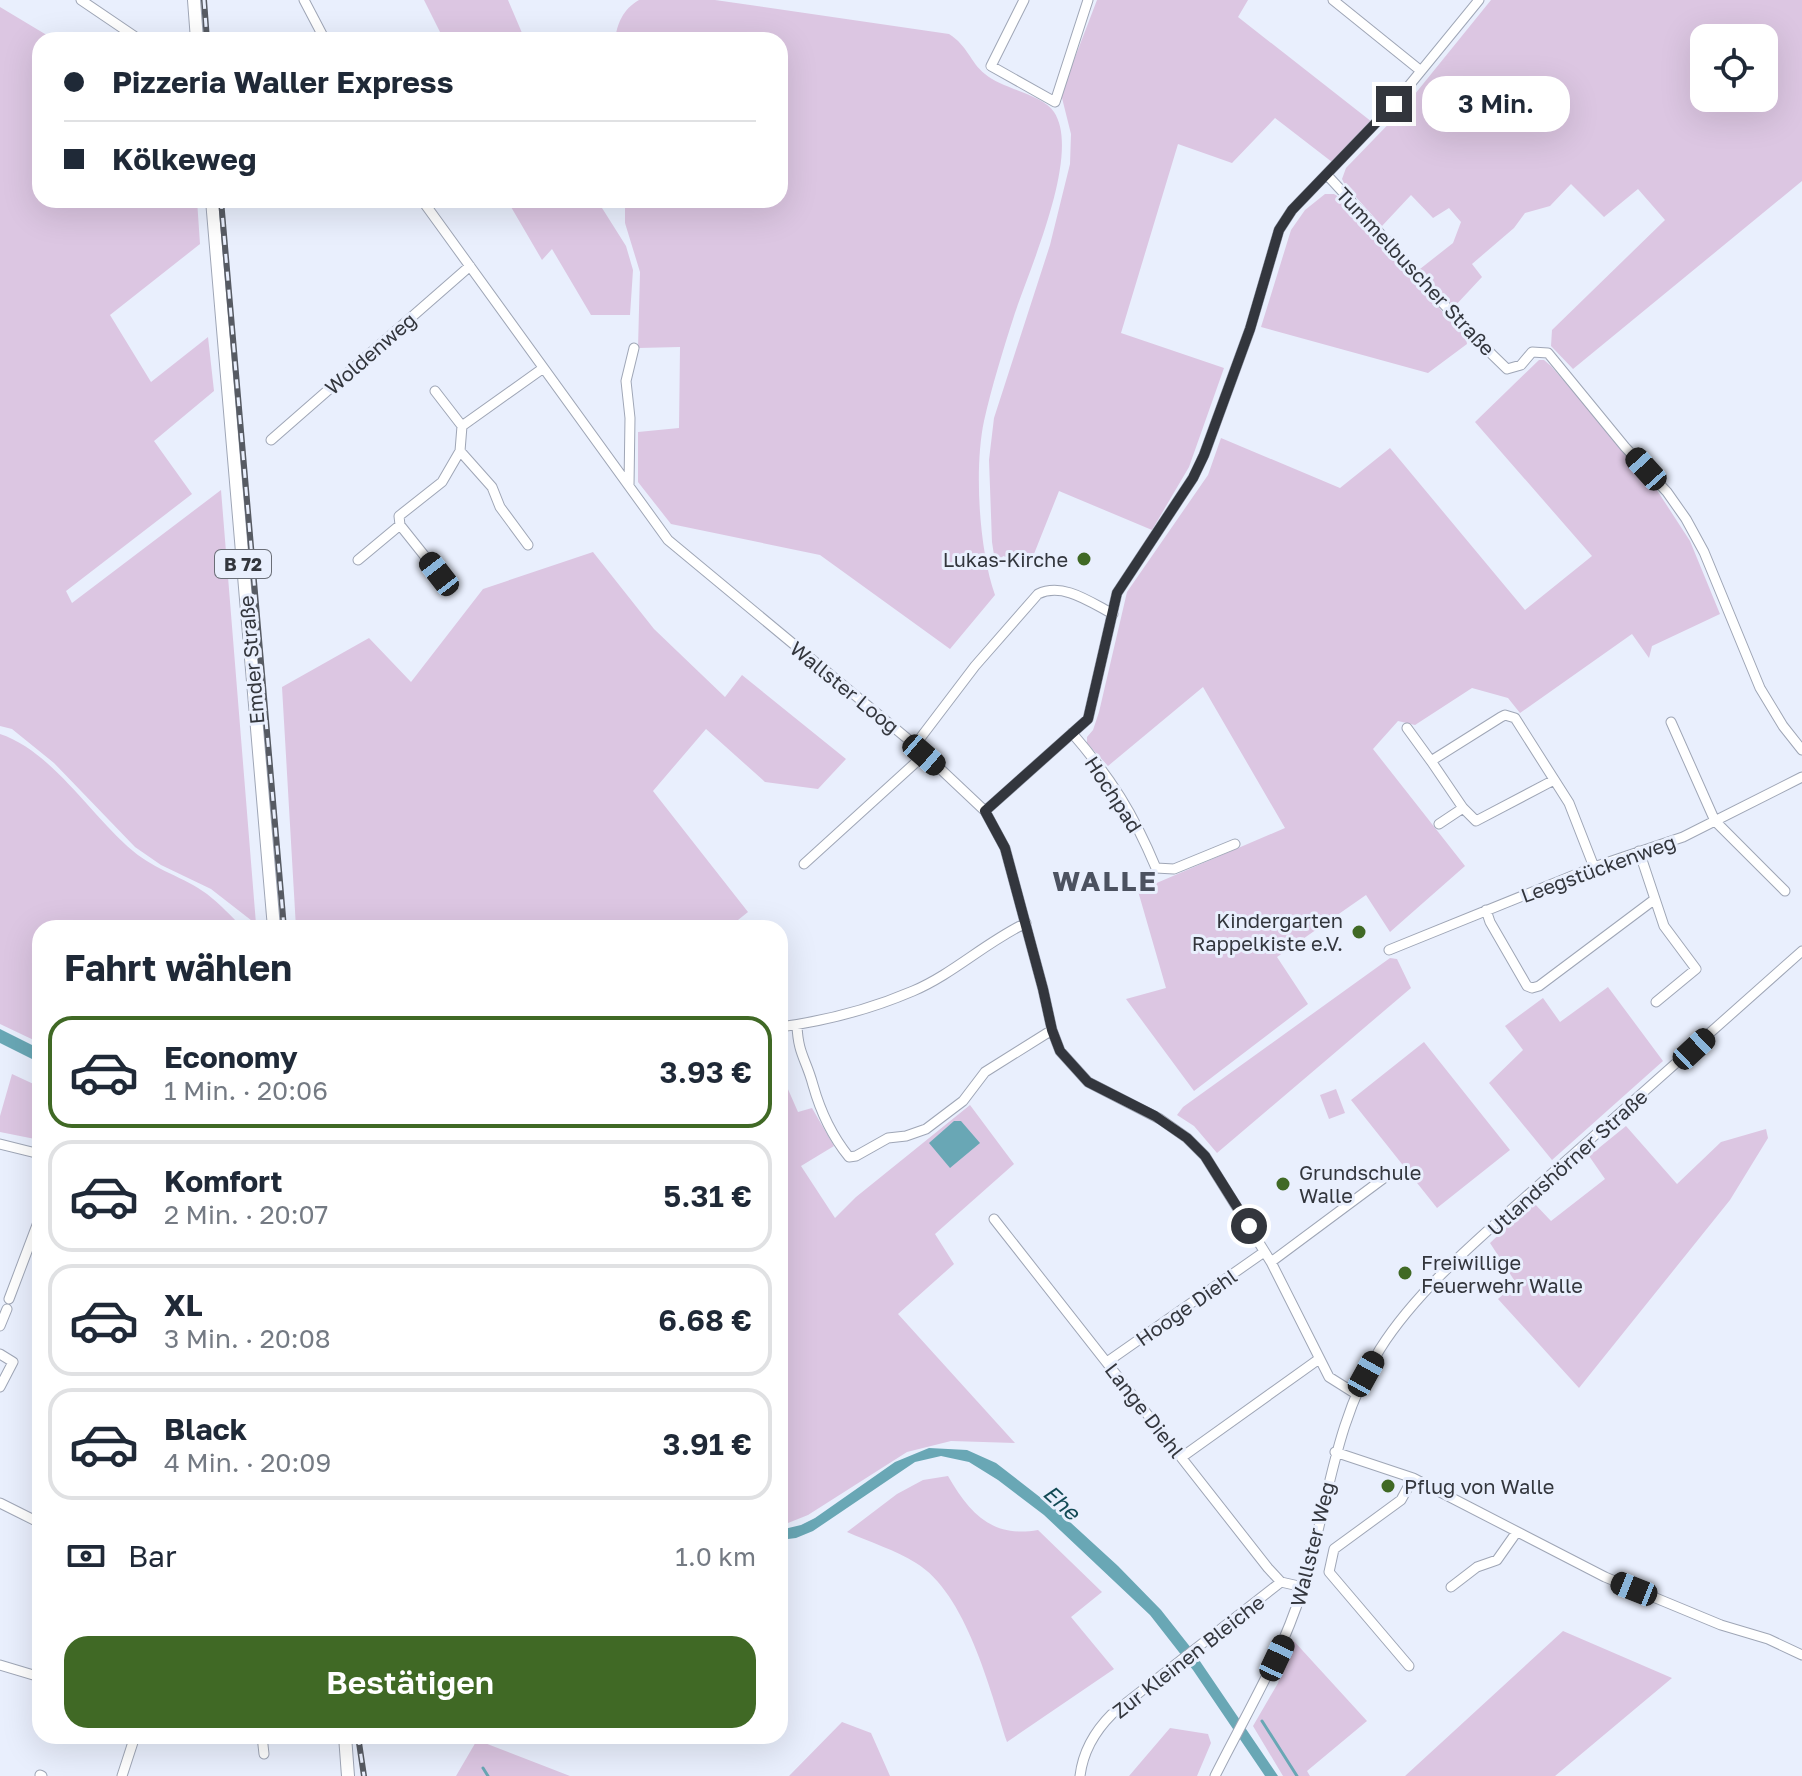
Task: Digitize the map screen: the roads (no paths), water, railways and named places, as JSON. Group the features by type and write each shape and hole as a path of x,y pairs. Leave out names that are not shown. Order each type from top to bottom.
{"main road":[{"path":"194,0 196,32"},
{"name":"Emder Straße","path":"213,208 273,920"},
{"path":"346,1744 348,1776"}],"street":[{"path":"81,0 128,32"},
{"path":"304,0 321,32"},
{"path":"1024,0 991,66 1055,102 1088,0"},
{"path":"1333,0 1421,71"},
{"path":"985,811 1088,719 1117,593 1193,478 1204,455 1250,329 1279,230 1292,210 1394,104 1479,0"},
{"name":"Tummelbuscher Straße","path":"1327,175 1428,289 1507,369 1521,365 1532,352 1548,353 1625,447 1667,492 1704,552 1760,688 1802,750"},
{"name":"Wallster Loog","path":"428,208 668,540 915,745 985,811 1005,848 1060,1051 1088,1082 1155,1116 1187,1138 1205,1156 1271,1262 1329,1377 1356,1394"},
{"name":"Woldenweg","path":"271,440 470,266"},
{"path":"629,485 630,418 626,381 634,348"},
{"path":"462,426 542,369"},
{"path":"435,391 462,426 460,451 442,482 399,516 400,525 439,574"},
{"path":"460,451 492,487 500,507 528,545"},
{"path":"358,560 400,525"},
{"path":"915,745 975,666 1038,594 1052,588 1113,614"},
{"path":"1431,761 1505,715 1519,723 1573,811 1594,867"},
{"path":"1671,722 1715,821 1785,891"},
{"path":"1407,728 1474,820 1480,820 1554,780"},
{"name":"Hochpad","path":"1072,733 1106,773 1139,829 1156,868 1174,869 1235,844"},
{"path":"804,864 924,755"},
{"name":"Leegstückenweg","path":"1389,950 1594,867 1683,837 1802,777"},
{"path":"1439,824 1463,808"},
{"path":"1639,851 1664,926 1696,969 1656,1002"},
{"path":"1486,910 1527,986 1536,988 1655,899"},
{"path":"788,1026 835,1017 913,991 1001,935 1026,923"},
{"name":"Utlandshörner Straße","path":"1356,1394 1395,1328 1441,1276 1802,951"},
{"path":"797,1025 800,1056 813,1085 815,1099 849,1157 888,1138 926,1129 963,1101 985,1072 1052,1030"},
{"path":"0,1144 32,1152"},
{"path":"1271,1262 1384,1178"},
{"name":"Lange Diehl","path":"994,1219 1281,1582"},
{"path":"0,1326 32,1239"},
{"name":"Hooge Diehl","path":"1107,1362 1264,1252"},
{"path":"0,1354 13,1362 0,1387"},
{"path":"1182,1457 1319,1359"},
{"name":"Wallster Weg","path":"1215,1776 1285,1641 1303,1587 1335,1452 1356,1394"},
{"path":"1335,1452 1413,1478 1605,1577 1802,1655"},
{"path":"1409,1666 1329,1572 1334,1549 1401,1500 1413,1478"},
{"path":"0,1503 32,1516"},
{"path":"1451,1587 1477,1567 1497,1560 1516,1533"},
{"path":"1281,1582 1303,1587"},
{"name":"Zur Kleinen Bleiche","path":"1080,1776 1086,1750 1100,1726 1281,1582"},
{"path":"0,1665 32,1675"},
{"path":"122,1776 132,1744"},
{"path":"263,1744 264,1754"}],"water":[{"path":"0,1029 32,1045 32,1059 0,1043"},
{"path":"954,1121 961,1121 980,1143 950,1168 929,1143"},
{"path":"929,1448 967,1450 996,1463 1059,1512 1161,1610 1191,1648 1278,1776 1265,1776 1193,1670 1150,1615 1044,1515 969,1462 941,1456 915,1462 813,1531 788,1539 788,1528 815,1518 895,1462"}],"waterway":[{"path":"1262,1721 1297,1776"},
{"path":"483,1768 488,1776"}],"railway":[{"path":"204,0 206,32"},
{"path":"222,208 283,920"},
{"path":"359,1744 364,1776"}],"place":[{"name":"Lukas-Kirche","path":"1084,559"},
{"name":"Kindergarten Rappelkiste e.V.","path":"1359,932"},
{"name":"Grundschule Walle","path":"1283,1184"},
{"name":"Freiwillige Feuerwehr Walle","path":"1405,1273"},
{"name":"Pflug von Walle","path":"1388,1486"}],"district":[{"name":"WALLE","path":"1105,880"}],"water label":[{"name":"Ehe","path":"1062,1502"}]}
